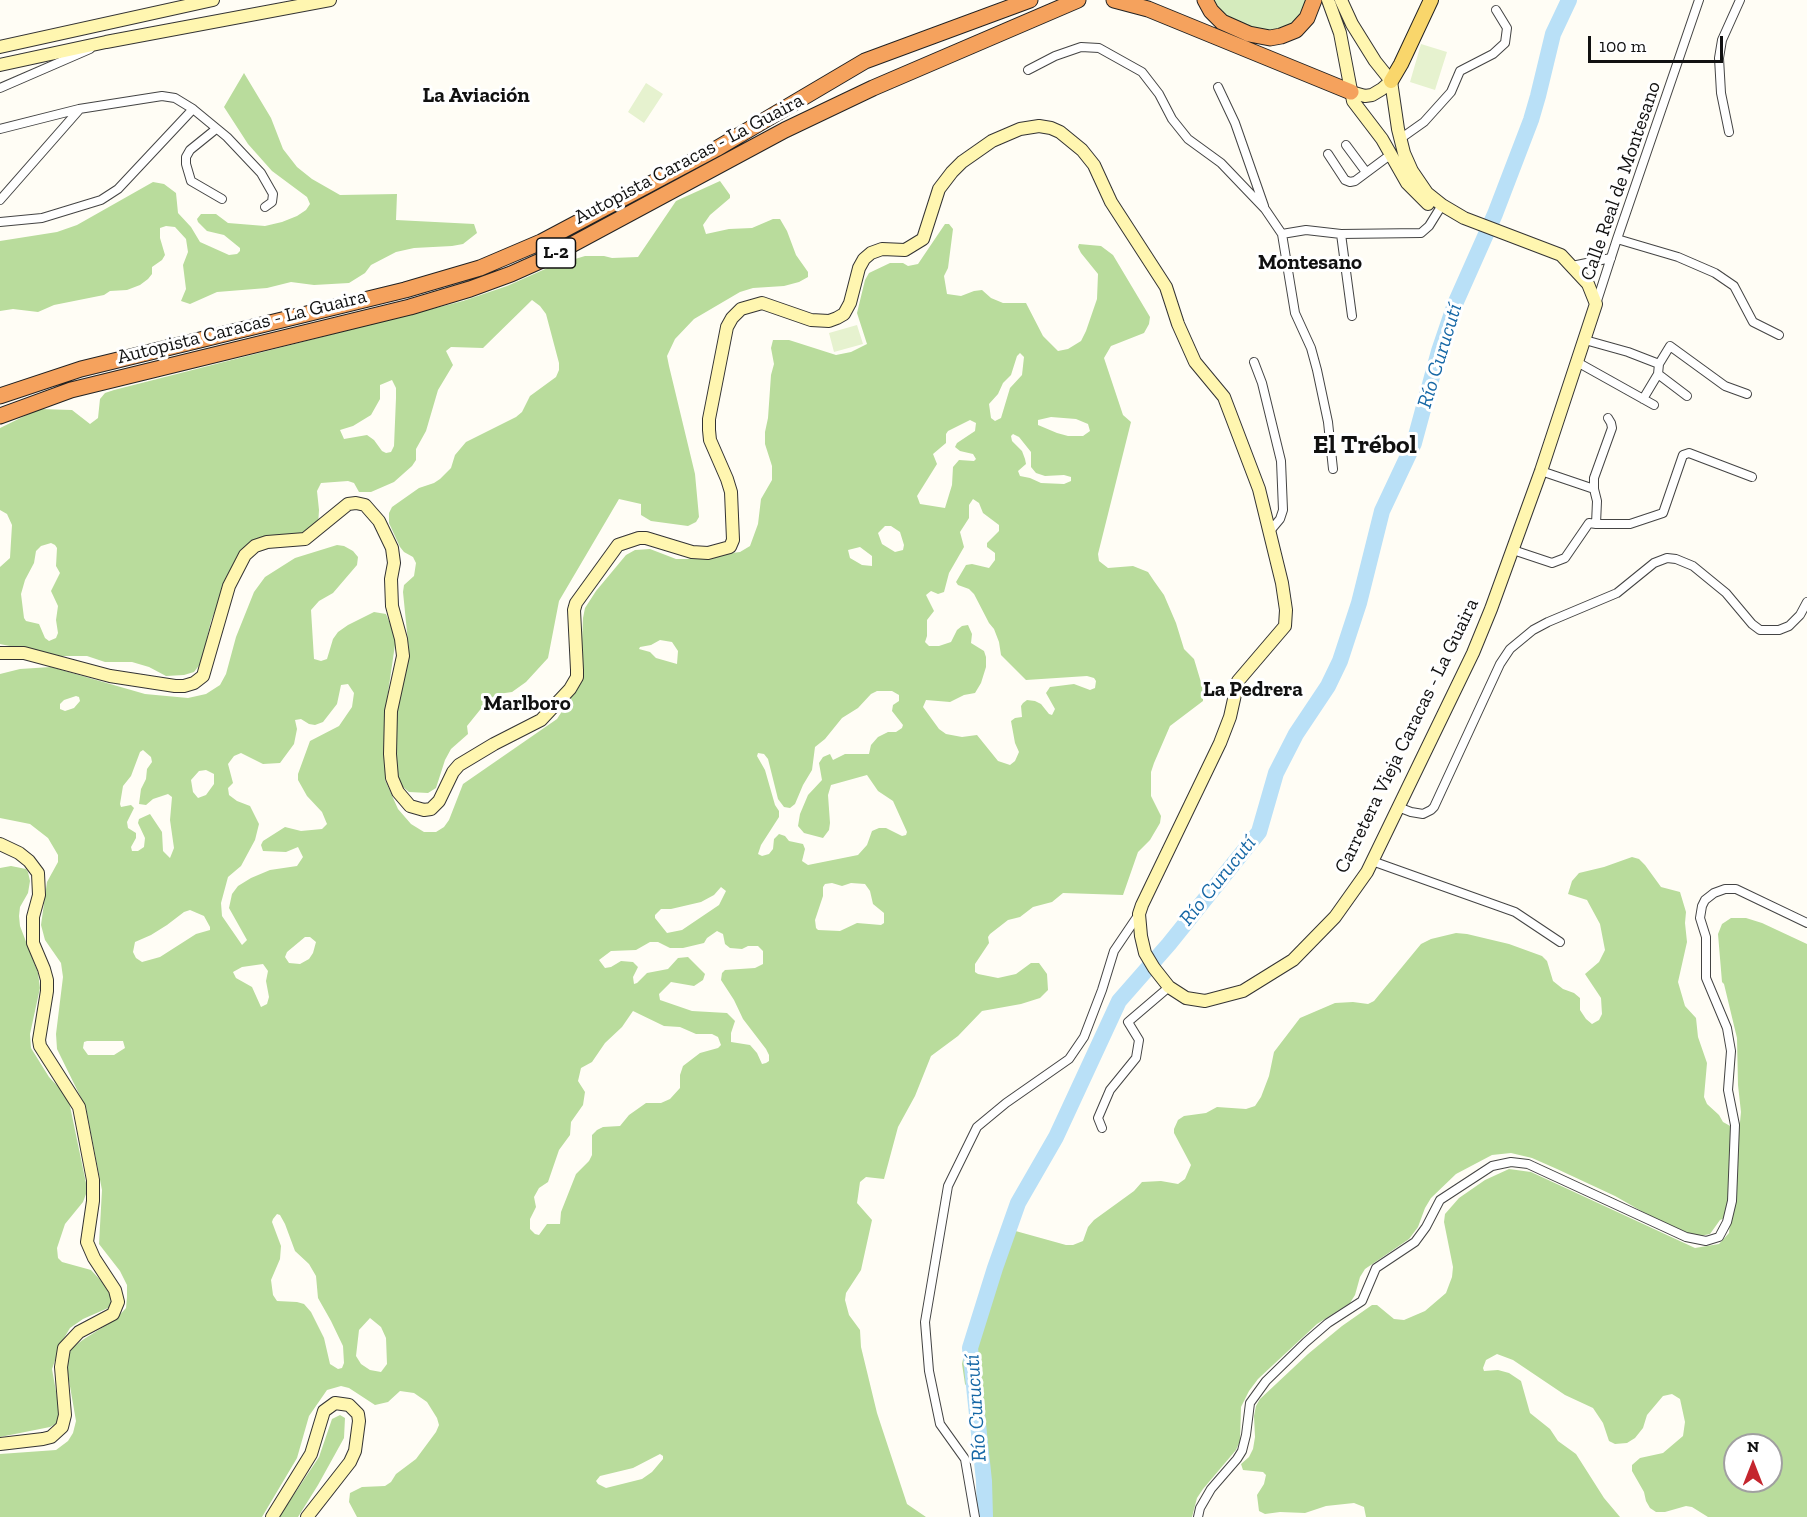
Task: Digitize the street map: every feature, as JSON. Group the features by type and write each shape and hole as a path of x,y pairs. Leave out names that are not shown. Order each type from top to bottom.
{"highway":[{"path":"998,13 1021,0"},
{"name":"Autopista Caracas - La Guaira","path":"0,396 74,371 395,293 480,268 541,242 716,149 865,61 1030,0"},
{"name":"Autopista Caracas - La Guaira","path":"0,416 71,390 398,310 470,289 511,274 549,257 785,130 873,88 1078,0"},
{"path":"1114,0 1148,9 1351,92"},
{"path":"1205,0 1222,22 1249,34 1270,38 1296,30 1307,18 1314,0"}],"main road":[{"path":"0,47 213,0"},
{"path":"0,65 277,5 324,0"},
{"path":"1328,0 1340,33 1356,107 1373,126 1407,183 1422,200 1462,221 1572,266 1588,284 1596,304"},
{"path":"1341,0 1352,24 1375,61 1391,81 1400,139 1407,162 1419,182 1440,208"},
{"path":"1351,92 1365,96 1372,95 1391,81 1431,0"},
{"name":"Carretera Vieja Caracas - La Guaira","path":"0,654 24,653 110,676 175,686 194,683 203,676 229,586 245,555 255,546 267,542 305,539 348,504 364,505 379,521 393,555 392,606 403,656 391,711 392,778 398,792 410,806 424,810 431,809 439,801 453,772 459,765 548,716 570,689 577,670 574,610 576,603 618,545 646,538 692,552 708,553 730,547 733,540 731,492 715,453 709,430 709,419 727,327 732,318 741,309 762,303 812,320 829,321 837,318 844,314 850,303 859,268 870,253 882,249 905,250 923,239 939,189 952,172 992,141 1020,129 1039,126 1060,132 1089,158 1101,177 1111,202 1162,279 1178,324 1198,368 1224,397 1259,489 1285,599 1285,626 1238,681 1223,736 1139,914 1141,936 1147,958 1156,971 1169,987 1186,998 1205,1001 1243,991 1293,960 1335,917 1372,861 1473,653 1541,471 1596,304"},
{"path":"0,844 19,853 38,873 39,895 33,917 33,942 47,980 40,1046 74,1095 79,1107 93,1180 93,1202 87,1242 94,1258 115,1290 118,1302 114,1314 79,1332 64,1348 61,1367 65,1415 62,1427 51,1437 0,1444"},
{"path":"272,1517 311,1454 324,1411 335,1403 349,1405 358,1414 360,1421 355,1451 350,1462 307,1517"}],"street":[{"name":"Calle Real de Montesano","path":"1596,304 1699,0"},
{"path":"1729,132 1721,93 1719,58 1722,40 1740,0"},
{"path":"1400,139 1424,122 1451,92 1460,71 1493,54 1505,43 1507,28 1496,10"},
{"path":"0,88 106,42"},
{"path":"1028,70 1055,56 1081,47 1099,48 1120,58 1142,72 1159,94 1172,119 1188,139 1221,163 1265,210 1282,234 1295,313 1311,348 1317,370 1328,422 1333,469"},
{"path":"1218,87 1235,123 1265,210"},
{"path":"0,129 79,109 162,96 175,98 194,109 254,165 273,194 273,202 265,207"},
{"path":"0,200 79,109"},
{"path":"0,222 42,218 101,200 118,189 194,109"},
{"path":"216,129 190,150 186,157 186,164 191,181 222,199"},
{"path":"1346,145 1366,172"},
{"path":"1328,154 1346,180 1350,182 1355,181 1390,155"},
{"path":"1282,234 1306,230 1341,234 1421,232 1429,226 1440,208"},
{"path":"1341,234 1352,316"},
{"path":"1617,238 1678,257 1715,273 1734,286 1753,322 1779,335"},
{"path":"1572,266 1611,258"},
{"path":"1586,340 1635,354 1659,364"},
{"path":"1643,399 1658,374 1659,364 1670,346 1725,386 1747,394"},
{"path":"1254,362 1262,383 1281,460 1283,510 1280,519 1270,531"},
{"path":"1578,362 1654,405"},
{"path":"1658,374 1688,396"},
{"path":"1596,524 1597,501 1594,478 1612,428 1608,418"},
{"path":"1513,550 1552,563 1565,558 1589,523 1630,524 1663,513 1683,455 1689,453 1752,477"},
{"path":"1541,471 1594,489"},
{"path":"1398,807 1423,814 1434,807 1500,664 1510,649 1533,630 1548,622 1617,593 1654,563 1667,558 1676,559 1693,567 1719,587 1760,630 1785,629 1795,621 1807,602"},
{"path":"1372,861 1515,912 1560,942"},
{"path":"1198,1517 1200,1508 1211,1489 1242,1451 1250,1403 1266,1382 1328,1323 1362,1301 1376,1268 1415,1242 1440,1200 1492,1166 1511,1162 1528,1164 1686,1238 1706,1241 1719,1238 1727,1222 1732,1201 1735,1125 1728,1090 1731,1051 1727,1028 1706,978 1706,937 1700,918 1702,906 1714,892 1736,889 1807,923"},
{"path":"975,1517 965,1459 940,1424 929,1371 925,1322 948,1186 977,1127 1006,1103 1069,1059 1084,1037 1114,951 1139,914"},
{"path":"1102,1128 1098,1118 1110,1090 1136,1058 1139,1040 1128,1022 1169,987"}],"green space":[{"path":"1208,0 1307,0 1302,15 1292,26 1279,33 1233,24"},
{"path":"1421,44 1447,52 1435,90 1410,82"},
{"path":"244,73 271,118 283,149 297,167 312,179 340,195 397,194 396,220 474,224 477,233 463,244 414,248 396,252 371,265 365,273 349,283 314,285 291,282 267,288 217,292 190,304 181,301 186,289 183,265 188,252 186,239 175,227 166,226 160,228 160,238 165,255 152,267 152,274 148,279 140,285 127,290 110,291 104,295 54,305 38,312 13,309 0,311 0,241 57,232 77,225 153,182 164,184 176,193 178,213 191,227 200,242 229,255 237,254 240,248 224,235 207,231 198,222 197,219 201,214 216,214 228,223 265,226 282,222 306,210 310,204 307,197 272,171 248,144 224,107"},
{"path":"646,83 663,94 644,123 628,112"},
{"path":"720,181 730,198 710,215 703,225 706,234 729,229 752,228 773,219 780,219 796,255 808,272 808,277 784,286 753,288 740,292 694,319 675,339 667,356 695,474 699,517 696,522 688,526 651,521 641,515 641,504 619,499 559,601 548,658 526,682 512,692 498,694 488,700 467,726 468,734 451,749 436,788 428,793 409,792 399,780 395,762 395,712 409,652 403,592 404,585 414,576 416,563 413,557 400,547 389,523 389,513 392,507 419,488 440,479 451,468 455,455 466,442 516,417 522,412 530,396 556,377 559,363 546,314 532,300 483,348 451,347 446,351 453,365 438,390 426,431 416,449 416,460 394,482 371,492 359,492 354,483 348,481 321,483 317,491 318,526 310,535 243,550 234,563 211,621 201,663 194,672 166,676 149,667 132,662 105,662 87,656 58,656 0,644 0,567 10,558 12,525 7,514 0,510 0,428 39,409 72,410 90,424 98,418 100,399 105,393 114,390 463,301 507,286 552,266 585,256 638,257 676,201","holes":["392,380 396,388 396,398 394,446 391,452 382,451 367,435 344,439 340,430 353,426 371,415 380,399 380,385","51,543 57,548 56,566 60,573 51,591 58,606 56,620 58,633 56,638 49,641 45,638 39,624 26,621 24,618 21,594 34,563 36,551 41,546"]},
{"path":"945,224 949,224 953,229 948,268 944,276 947,294 961,296 982,290 991,298 1003,303 1026,303 1043,336 1058,351 1068,349 1081,341 1097,299 1098,274 1081,253 1079,244 1101,246 1113,255 1150,317 1144,333 1111,346 1104,358 1123,415 1131,422 1098,554 1099,561 1108,568 1133,566 1148,572 1164,595 1184,649 1194,659 1203,689 1203,701 1170,726 1154,763 1151,772 1151,796 1161,816 1160,823 1150,840 1138,852 1123,895 1063,893 1052,902 1033,907 1020,917 1008,920 990,934 989,943 975,964 975,972 998,978 1016,974 1031,963 1039,963 1047,974 1048,990 1040,998 982,1011 958,1036 931,1056 915,1096 898,1127 884,1179 866,1177 860,1182 857,1203 872,1220 861,1270 846,1293 845,1300 849,1315 860,1330 861,1347 877,1413 907,1504 926,1517 357,1517 349,1502 350,1493 362,1487 385,1486 391,1482 396,1474 416,1459 439,1425 427,1402 414,1393 400,1391 388,1402 375,1405 349,1388 341,1386 327,1390 309,1416 297,1458 262,1517 0,1517 0,1454 56,1450 68,1441 76,1421 67,1369 68,1356 72,1348 116,1319 126,1308 127,1285 120,1271 99,1244 102,1190 86,1108 57,1049 56,1034 63,977 61,963 45,940 41,925 47,882 58,862 58,855 48,838 30,824 0,818 0,674 20,669 51,667 145,694 188,698 206,694 220,685 226,674 236,637 254,592 265,577 295,558 337,545 344,546 358,557 357,565 333,593 319,601 311,610 314,659 321,661 327,659 333,639 348,625 374,612 386,614 396,638 385,713 385,780 398,809 411,824 424,832 436,832 449,820 463,784 557,719 574,693 581,668 585,608 626,555 635,550 650,549 676,559 687,559 740,552 750,546 758,524 761,499 772,480 772,466 765,444 765,432 774,364 771,348 773,340 789,340 836,355 851,352 867,344 857,313 865,280 869,273 890,263 903,263 908,266 918,264","holes":["1020,353 1024,357 1022,375 1010,388 1001,418 995,421 991,418 989,404 998,394 1003,383 1011,375","1051,417 1076,419 1088,424 1090,431 1083,436 1068,436 1038,425 1038,420","970,420 976,423 975,431 957,443 955,447 960,451 973,454 976,459 974,461 959,460 953,467 952,485 945,508 920,504 917,496 937,464 933,454 946,443 948,431","1013,434 1019,437 1031,452 1031,467 1036,473 1045,476 1064,475 1071,477 1071,481 1064,484 1041,483 1020,476 1018,471 1026,464 1022,451 1012,441","973,499 979,503 983,513 999,525 999,531 987,543 987,547 995,553 995,560 989,568 966,565 956,582 974,594 994,629 1001,655 1026,680 1087,676 1096,681 1095,688 1090,690 1074,684 1050,687 1046,693 1055,709 1052,715 1035,701 1027,700 1023,703 1022,717 1011,721 1019,752 1015,761 1010,765 998,761 977,735 962,737 946,734 939,729 923,707 926,700 950,702 964,695 975,693 986,667 984,651 971,643 972,634 968,625 957,630 951,642 939,646 929,646 925,642 927,620 934,611 926,595 931,591 938,594 944,592 949,573 964,547 960,532 969,518 969,505","885,526 891,526 900,532 904,545 903,550 895,552 882,544 878,533","860,547 872,556 872,566 862,565 850,558 848,550","660,640 672,642 678,651 677,664 656,658 650,652 639,649","348,684 354,693 352,707 339,726 310,741 298,774 298,780 307,796 322,812 327,824 322,829 301,831 285,827 263,841 261,845 263,851 286,852 298,847 303,857 297,866 270,870 251,878 238,886 232,894 229,908 247,940 242,945 222,916 221,903 228,877 241,866 255,840 259,824 250,806 229,795 228,788 233,783 228,764 234,756 241,753 263,764 280,763 294,744 297,729 295,720 301,719 315,725 323,722 337,704 341,685","877,691 892,691 899,695 899,701 893,705 892,711 903,725 902,728 878,737 871,745 869,754 845,754 833,760 830,754 823,757 819,763 822,780 808,795 798,826 804,833 823,838 829,830 828,795 831,785 867,775 878,791 893,801 907,832 906,835 902,836 886,828 879,828 872,831 867,845 858,855 808,865 802,861 805,849 803,844 789,841 785,836 779,834 774,839 773,849 769,854 762,856 758,854 761,845 779,817 765,770 757,756 758,753 764,754 768,759 778,799 784,807 790,808 795,804 812,770 815,747 825,739 842,718 858,708 871,694","79,697 80,701 74,708 65,711 60,709 60,704 64,700","143,750 151,757 152,762 147,769 139,804 146,805 153,799 168,794 172,797 170,820 174,848 170,858 163,851 162,832 150,814 139,819 138,823 145,838 144,847 138,851 132,851 131,847 136,833 128,828 127,822 134,808 131,805 121,807 123,786 131,776 140,752","206,770 214,774 214,784 206,795 198,798 193,792 191,780 199,771","832,883 842,886 851,883 865,884 870,891 873,904 884,913 884,923 881,925 857,923 840,931 818,930 815,920 825,884","721,887 726,891 719,905 682,930 667,933 655,918 661,909 701,902 714,895","190,910 204,916 210,927 210,930 196,934 160,957 142,962 133,952 135,942 151,935","717,931 723,934 725,944 730,948 742,949 748,946 758,946 763,951 763,964 755,968 725,970 721,980 743,1019 766,1049 769,1061 762,1064 750,1045 731,1042 735,1021 727,1013 692,1011 660,1000 659,994 671,982 694,986 703,980 705,974 688,957 678,958 668,969 647,973 634,984 633,977 638,967 633,962 621,961 605,968 599,960 611,951 636,950 650,942 658,942 670,948 683,948 704,943","305,937 310,937 316,942 313,953 309,959 300,964 289,963 285,957 287,952","263,964 268,971 267,1004 261,1007 252,987 236,978 233,972 242,967","633,1011 664,1026 680,1027 696,1034 712,1034 718,1037 721,1045 700,1053 683,1066 680,1088 670,1099 661,1103 646,1103 629,1115 620,1126 603,1127 592,1135 592,1155 576,1174 561,1212 560,1224 547,1224 539,1235 535,1234 530,1229 530,1219 536,1207 534,1197 539,1188 548,1182 559,1150 570,1135 571,1122 583,1105 585,1092 578,1081 581,1068 592,1062","123,1041 125,1048 114,1055 88,1055 83,1048 84,1042","277,1214 285,1224 295,1251 309,1264 316,1276 318,1298 343,1346 342,1368 338,1369 330,1364 324,1338 311,1312 304,1304 277,1301 273,1295 271,1280 280,1259 281,1246 272,1222","370,1318 381,1327 386,1338 387,1364 381,1372 370,1370 361,1364 356,1356 359,1330","660,1454 663,1456 652,1472 642,1479 606,1488 596,1481 600,1476 633,1468"]},
{"path":"857,325 863,344 834,352 829,333"},
{"path":"1632,857 1639,859 1645,865 1661,887 1680,892 1686,912 1687,942 1678,982 1685,1006 1696,1018 1698,1037 1707,1063 1704,1097 1707,1104 1723,1122 1732,1127 1736,1127 1740,1122 1741,1112 1737,1038 1722,982 1718,934 1722,924 1731,918 1746,918 1807,944 1807,1517 1708,1517 1686,1506 1656,1512 1646,1501 1644,1492 1632,1471 1632,1465 1640,1458 1663,1453 1683,1436 1685,1422 1680,1399 1672,1394 1663,1396 1647,1415 1643,1428 1635,1438 1627,1443 1615,1444 1609,1441 1603,1423 1593,1408 1565,1395 1513,1360 1497,1354 1486,1360 1484,1371 1498,1370 1509,1373 1521,1381 1530,1413 1550,1429 1558,1441 1576,1454 1604,1498 1620,1517 1366,1517 1364,1507 1354,1503 1326,1506 1305,1513 1265,1514 1259,1511 1257,1495 1264,1484 1266,1475 1263,1472 1243,1470 1241,1464 1249,1457 1253,1449 1254,1416 1260,1399 1308,1354 1372,1305 1377,1305 1394,1319 1404,1320 1425,1311 1446,1293 1453,1267 1444,1222 1445,1214 1459,1198 1485,1180 1509,1169 1531,1172 1695,1248 1719,1244 1729,1233 1730,1222 1725,1218 1720,1220 1710,1234 1700,1236 1689,1234 1664,1224 1615,1196 1557,1169 1532,1158 1511,1153 1492,1155 1456,1174 1431,1198 1418,1227 1409,1239 1365,1269 1350,1303 1317,1324 1258,1379 1241,1407 1240,1441 1236,1450 1197,1498 1192,1517 992,1517 983,1499 979,1477 984,1449 983,1415 981,1405 965,1384 962,1364 970,1325 980,1308 986,1283 998,1262 1001,1247 1012,1230 1073,1245 1083,1241 1088,1227 1094,1220 1134,1191 1142,1182 1161,1181 1178,1184 1185,1179 1191,1165 1174,1133 1178,1120 1184,1116 1206,1113 1217,1107 1246,1109 1255,1106 1269,1076 1274,1052 1300,1018 1335,1003 1368,1004 1374,1001 1421,944 1431,939 1456,933 1467,934 1509,944 1542,956 1547,961 1553,981 1580,998 1580,1010 1586,1019 1592,1024 1599,1020 1602,1014 1601,998 1585,974 1599,962 1605,950 1600,924 1587,900 1568,894 1572,881 1579,873"},
{"path":"11,866 26,869 30,881 19,916 20,926 38,973 40,988 30,1034 31,1048 49,1077 66,1095 86,1183 83,1202 65,1224 57,1248 58,1258 62,1262 91,1270 104,1284 110,1295 111,1303 108,1308 83,1319 70,1328 61,1343 52,1369 60,1414 57,1423 50,1427 0,1437 0,868"},
{"path":"340,1415 345,1418 344,1438 318,1485 298,1517 279,1517 319,1457 332,1419"}],"waterway":[{"name":"Río Curucutí","path":"985,1517 984,1481 970,1348 1018,1203 1056,1137 1119,1001 1169,944 1259,832 1276,773 1296,734 1328,686 1340,661 1359,603 1382,511 1414,443 1439,351 1455,304 1495,214 1531,120 1553,34 1569,0"}],"district":[{"name":"La Aviación","path":"476,96"},
{"name":"Montesano","path":"1310,263"},
{"name":"El Trébol","path":"1365,446"},
{"name":"La Pedrera","path":"1253,690"},
{"name":"Marlboro","path":"527,704"}]}
